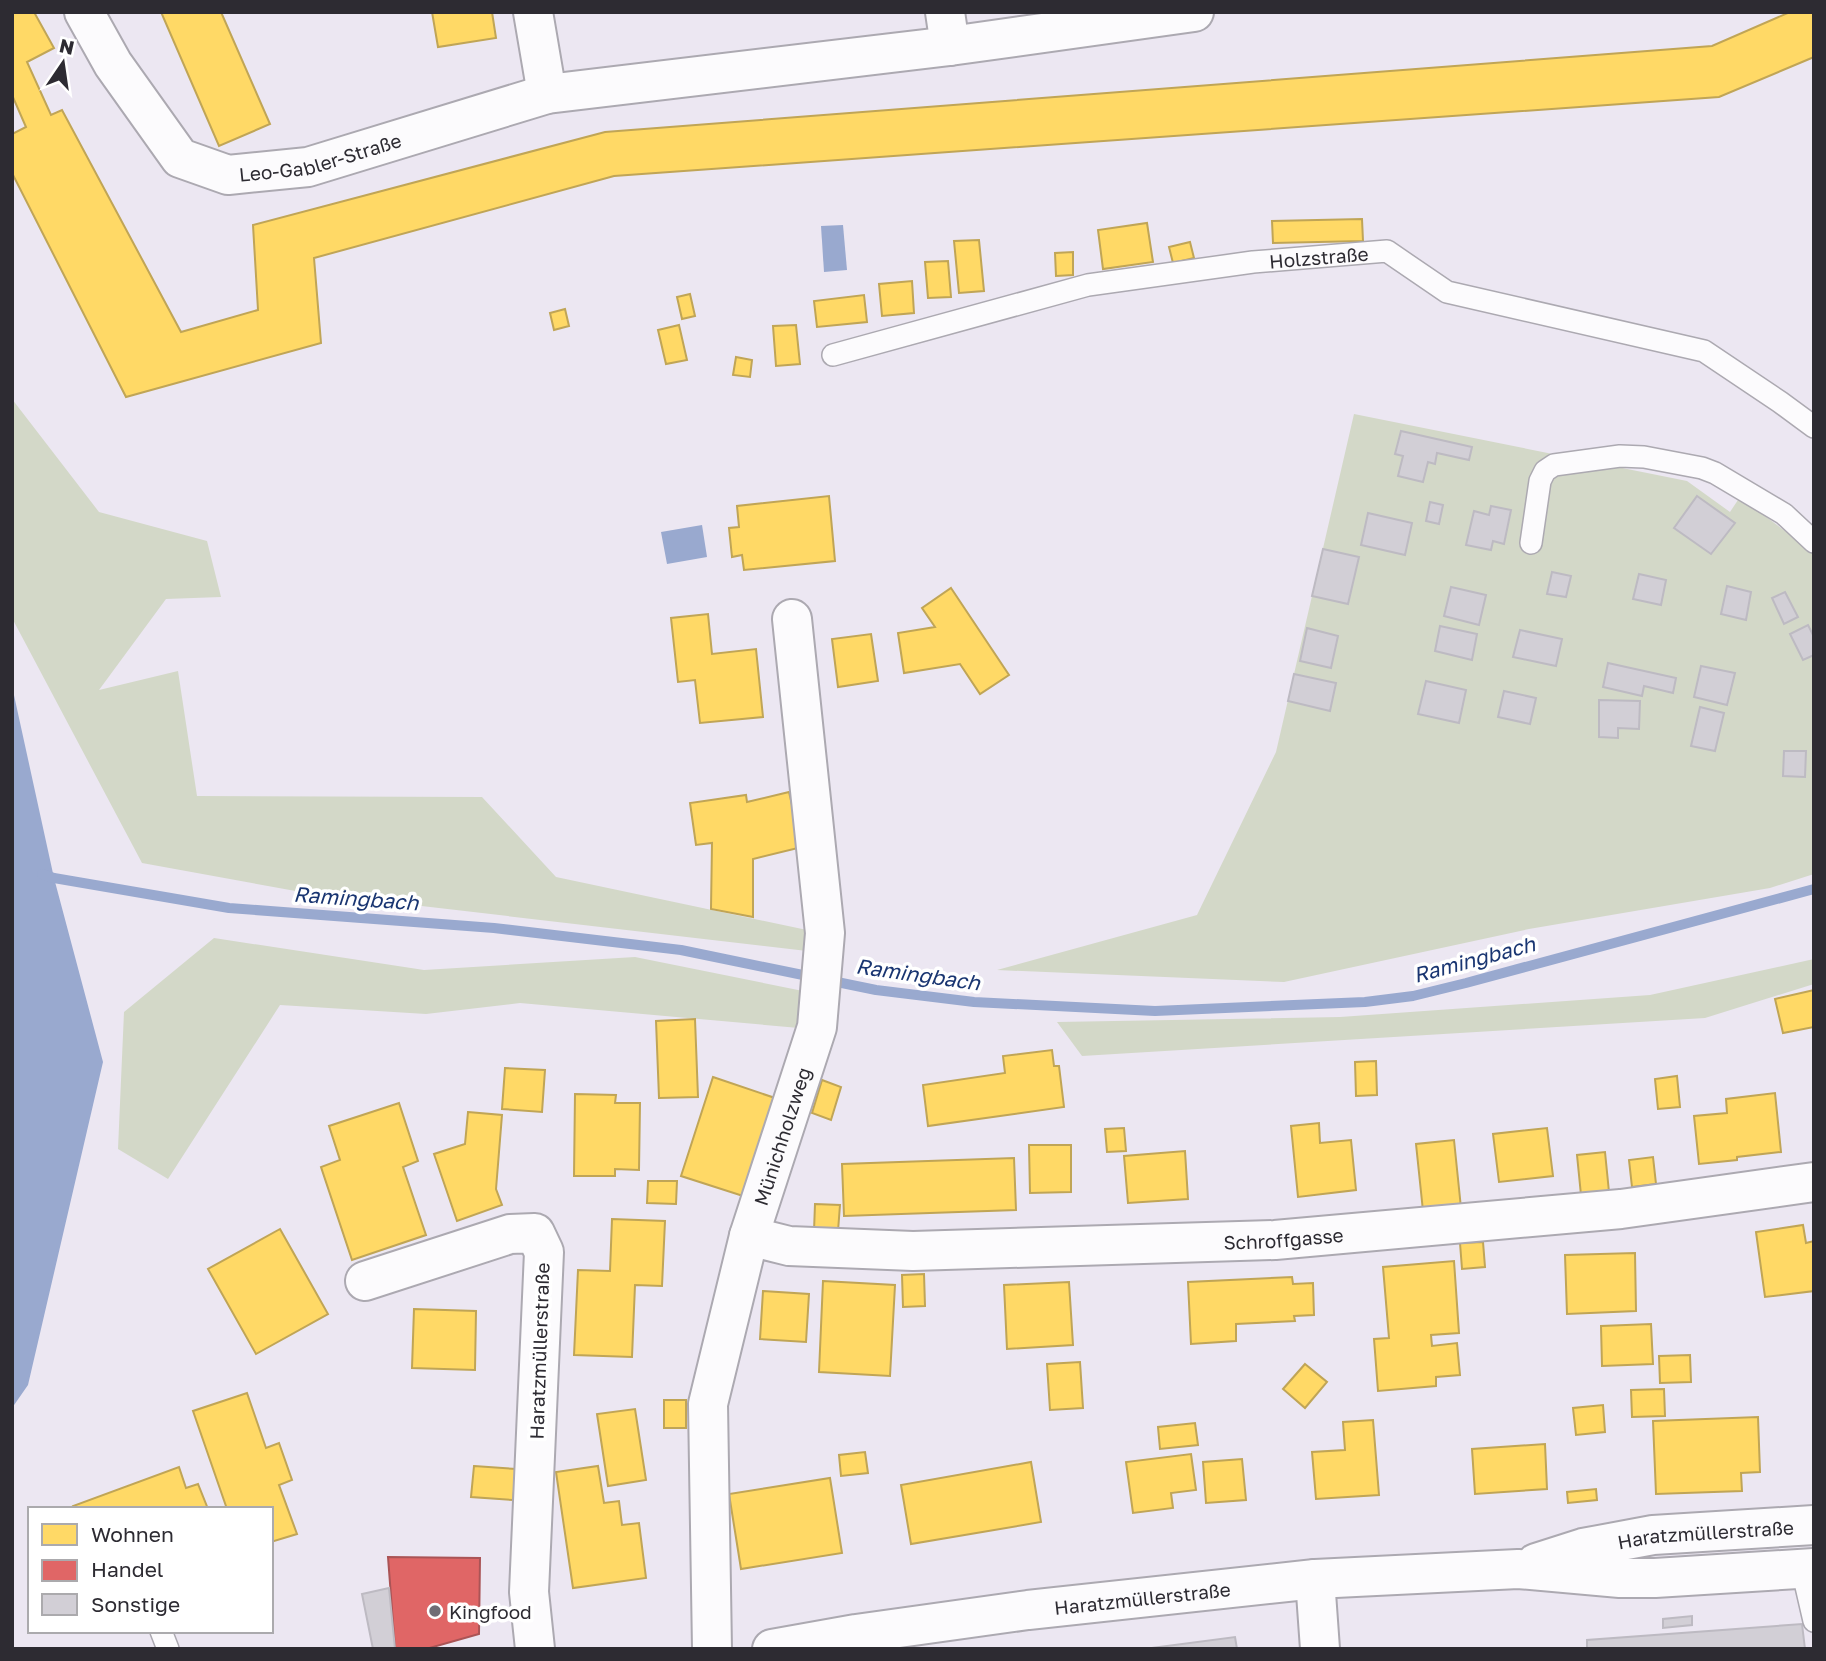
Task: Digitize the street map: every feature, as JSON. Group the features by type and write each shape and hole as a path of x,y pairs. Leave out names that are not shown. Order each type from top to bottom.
{"street":[{"name":"Leo-Gabler-Straße","path":"84,12 113,64 180,158 228,175 308,167 547,94 948,29 1194,12"},
{"path":"533,12 547,94"},
{"name":"Münichholzweg","path":"712,1649 708,1404 749,1236 817,1027 825,933 792,619"},
{"name":"Schroffgasse","path":"749,1236 789,1246 914,1251 1276,1240 1621,1209 1814,1182"},
{"name":"Haratzmüllerstraße","path":"365,1281 510,1234 535,1233 544,1252 529,1592 535,1649"},
{"name":"Haratzmüllerstraße","path":"1518,1569 1583,1548 1653,1535 1814,1525"},
{"name":"Haratzmüllerstraße","path":"772,1649 856,1634 1028,1610 1315,1578 1518,1569 1619,1578 1808,1568"},
{"path":"1315,1578 1320,1649"}],"lane":[{"name":"Holzstraße","path":"833,355 1088,285 1254,262 1387,251 1447,292 1704,351 1814,427"},
{"path":"1531,543 1540,481 1545,471 1554,465 1620,456 1644,457 1715,473 1784,514 1814,542"},
{"path":"1808,1568 1814,1621"},
{"path":"162,1633 169,1649"}],"green space":[{"path":"12,399 99,512 207,541 221,597 166,599 99,690 178,671 197,796 482,797 556,877 807,930 807,951 301,892 142,863 12,618"},
{"path":"1354,414 1687,481 1730,512 1740,497 1814,553 1814,874 1770,888 1529,929 1284,982 997,970 1197,915 1276,752"},
{"path":"214,938 424,970 635,957 803,991 799,1028 520,1003 426,1014 280,1005 168,1179 118,1149 124,1012"},
{"path":"1814,959 1814,984 1705,1018 1082,1056 1057,1022 1340,1017 1650,995"}],"water":[{"path":"843,225 847,270 824,272 821,226"},
{"path":"702,525 707,557 667,564 661,532"},
{"path":"12,686 54,878 103,1062 28,1385 12,1408"}],"building: Wohnen":[{"path":"12,12 34,12 54,48 27,62 51,115 62,110 181,332 258,310 253,225 605,132 1712,46 1790,12 1814,12 1814,57 1719,97 614,176 314,258 321,343 126,397 12,173 12,134 26,127 12,95"},
{"path":"161,12 221,12 270,124 219,146"},
{"path":"432,12 492,12 496,38 438,47"},
{"path":"1362,219 1363,241 1273,243 1272,221"},
{"path":"1147,223 1153,262 1103,269 1098,230"},
{"path":"979,240 984,291 959,293 954,241"},
{"path":"1190,242 1194,258 1173,263 1169,247"},
{"path":"1073,252 1073,275 1056,276 1055,253"},
{"path":"948,261 951,297 928,298 925,262"},
{"path":"912,281 914,313 882,316 879,284"},
{"path":"690,294 695,316 682,319 677,297"},
{"path":"864,295 867,322 817,327 814,301"},
{"path":"565,309 569,326 554,330 550,313"},
{"path":"679,325 687,360 666,364 658,330"},
{"path":"796,325 800,364 776,366 773,326"},
{"path":"736,357 752,360 750,377 733,375"},
{"path":"829,496 835,561 744,570 742,555 732,557 729,528 739,527 737,506"},
{"path":"951,588 1009,675 980,694 960,664 904,673 898,633 935,627 922,608"},
{"path":"708,614 712,654 756,649 763,717 700,723 695,680 678,682 671,618"},
{"path":"871,634 878,681 838,687 832,639"},
{"path":"789,792 802,847 753,859 753,917 711,909 712,843 696,845 690,803 746,795 747,802"},
{"path":"1814,990 1814,1027 1783,1033 1775,999"},
{"path":"695,1019 698,1097 659,1098 656,1021"},
{"path":"1052,1050 1054,1066 1059,1066 1064,1107 928,1126 923,1085 1005,1073 1003,1056"},
{"path":"1376,1061 1377,1095 1356,1096 1355,1062"},
{"path":"505,1068 545,1070 542,1112 502,1109"},
{"path":"1677,1076 1680,1107 1658,1109 1655,1079"},
{"path":"713,1077 775,1098 743,1196 681,1176"},
{"path":"822,1080 841,1087 831,1120 812,1113"},
{"path":"1775,1093 1781,1152 1699,1164 1694,1116 1727,1113 1726,1099"},
{"path":"575,1094 616,1095 615,1103 640,1103 639,1170 615,1169 615,1176 574,1176"},
{"path":"399,1103 418,1161 403,1167 426,1235 352,1260 321,1167 340,1160 329,1126"},
{"path":"468,1112 502,1115 496,1189 502,1205 457,1221 434,1154 465,1144"},
{"path":"1319,1123 1320,1143 1351,1140 1356,1190 1298,1197 1291,1126"},
{"path":"1124,1128 1126,1151 1107,1152 1105,1129"},
{"path":"1547,1128 1553,1176 1499,1182 1493,1134"},
{"path":"1454,1140 1461,1208 1423,1211 1416,1144"},
{"path":"1029,1145 1071,1145 1071,1192 1030,1193"},
{"path":"1185,1151 1188,1199 1128,1203 1124,1156"},
{"path":"1605,1152 1609,1192 1581,1195 1577,1155"},
{"path":"1653,1157 1656,1184 1632,1187 1629,1160"},
{"path":"1014,1158 1016,1210 844,1216 842,1164"},
{"path":"648,1181 677,1181 676,1204 647,1203"},
{"path":"815,1204 840,1205 838,1231 814,1231"},
{"path":"612,1219 665,1221 662,1286 635,1285 632,1357 574,1355 578,1270 610,1271"},
{"path":"1803,1225 1806,1243 1814,1241 1814,1291 1765,1297 1756,1232"},
{"path":"280,1229 328,1314 256,1354 208,1269"},
{"path":"1483,1242 1485,1267 1462,1269 1460,1243"},
{"path":"1635,1253 1636,1311 1567,1314 1565,1255"},
{"path":"1454,1261 1459,1333 1431,1335 1432,1346 1457,1343 1460,1375 1436,1377 1436,1386 1378,1391 1374,1339 1389,1338 1383,1267"},
{"path":"924,1274 925,1306 903,1307 902,1275"},
{"path":"1292,1277 1293,1284 1313,1283 1314,1315 1294,1316 1295,1321 1236,1324 1236,1341 1191,1344 1188,1282"},
{"path":"823,1281 895,1285 890,1376 819,1372"},
{"path":"1069,1282 1073,1345 1007,1349 1004,1285"},
{"path":"763,1291 809,1294 806,1342 760,1339"},
{"path":"414,1309 476,1311 475,1370 412,1368"},
{"path":"1651,1324 1653,1364 1602,1366 1601,1326"},
{"path":"1690,1355 1691,1382 1660,1383 1659,1356"},
{"path":"1080,1362 1083,1408 1050,1410 1047,1364"},
{"path":"1305,1364 1327,1382 1305,1408 1283,1389"},
{"path":"1664,1389 1665,1416 1632,1417 1631,1390"},
{"path":"247,1393 266,1448 279,1443 292,1480 279,1485 297,1534 273,1541 273,1507 226,1507 193,1411"},
{"path":"664,1400 686,1400 686,1428 664,1428"},
{"path":"1603,1405 1605,1432 1576,1435 1573,1408"},
{"path":"635,1409 646,1480 608,1486 597,1414"},
{"path":"1758,1417 1760,1472 1741,1473 1742,1491 1656,1494 1653,1421"},
{"path":"1373,1420 1379,1495 1316,1499 1312,1452 1345,1450 1343,1422"},
{"path":"1195,1423 1198,1445 1160,1449 1158,1427"},
{"path":"1545,1444 1547,1489 1475,1494 1472,1449"},
{"path":"865,1452 868,1473 841,1476 839,1455"},
{"path":"1191,1454 1196,1490 1171,1493 1173,1508 1133,1513 1126,1462"},
{"path":"1242,1459 1246,1500 1206,1503 1203,1462"},
{"path":"1031,1462 1041,1522 911,1544 901,1485"},
{"path":"474,1466 516,1469 513,1500 471,1497"},
{"path":"598,1466 604,1503 619,1501 622,1525 639,1523 646,1578 573,1588 556,1472"},
{"path":"179,1467 186,1488 198,1484 207,1507 73,1507"},
{"path":"830,1478 842,1553 741,1569 729,1494"},
{"path":"1596,1489 1597,1500 1568,1503 1567,1492"}],"building: Handel":[{"name":"Kingfood","path":"388,1557 480,1558 479,1634 426,1649 395,1649"}],"building: Sonstige":[{"path":"1401,431 1472,447 1469,460 1437,453 1435,464 1428,462 1423,482 1398,476 1403,456 1395,454"},
{"path":"1697,496 1735,523 1711,554 1674,528"},
{"path":"1430,502 1443,505 1439,524 1426,521"},
{"path":"1491,506 1511,510 1504,544 1493,541 1491,550 1466,545 1474,511 1489,515"},
{"path":"1368,513 1412,523 1405,555 1361,545"},
{"path":"1323,549 1359,557 1348,604 1312,596"},
{"path":"1552,572 1571,576 1566,597 1547,594"},
{"path":"1639,574 1666,580 1661,605 1633,599"},
{"path":"1727,586 1751,592 1746,620 1721,614"},
{"path":"1451,587 1486,595 1479,625 1444,616"},
{"path":"1785,592 1798,617 1784,624 1772,598"},
{"path":"1808,625 1814,637 1814,655 1803,660 1790,634"},
{"path":"1440,626 1477,634 1472,660 1435,651"},
{"path":"1307,628 1338,636 1331,668 1300,661"},
{"path":"1520,630 1562,639 1556,666 1513,657"},
{"path":"1608,663 1676,678 1673,693 1644,686 1642,696 1603,687"},
{"path":"1701,666 1735,673 1727,705 1694,697"},
{"path":"1294,674 1336,683 1330,711 1288,701"},
{"path":"1426,681 1466,690 1459,723 1418,714"},
{"path":"1504,691 1536,698 1530,724 1498,717"},
{"path":"1599,700 1640,701 1639,729 1618,728 1618,738 1599,737"},
{"path":"1700,707 1724,713 1715,751 1691,746"},
{"path":"1784,751 1806,751 1805,777 1783,776"},
{"path":"389,1588 395,1649 373,1649 362,1594"},
{"path":"1692,1616 1692,1625 1663,1628 1663,1619"},
{"path":"1802,1624 1805,1649 1587,1649 1587,1640"},
{"path":"1235,1637 1237,1649 1144,1649"}],"waterway":[{"name":"Ramingbach","path":"42,874 229,908 494,928 681,950 876,990 974,1002 1155,1011 1365,1002 1413,996 1814,889"}],"place":[{"name":"Kingfood","path":"435,1611"}]}
